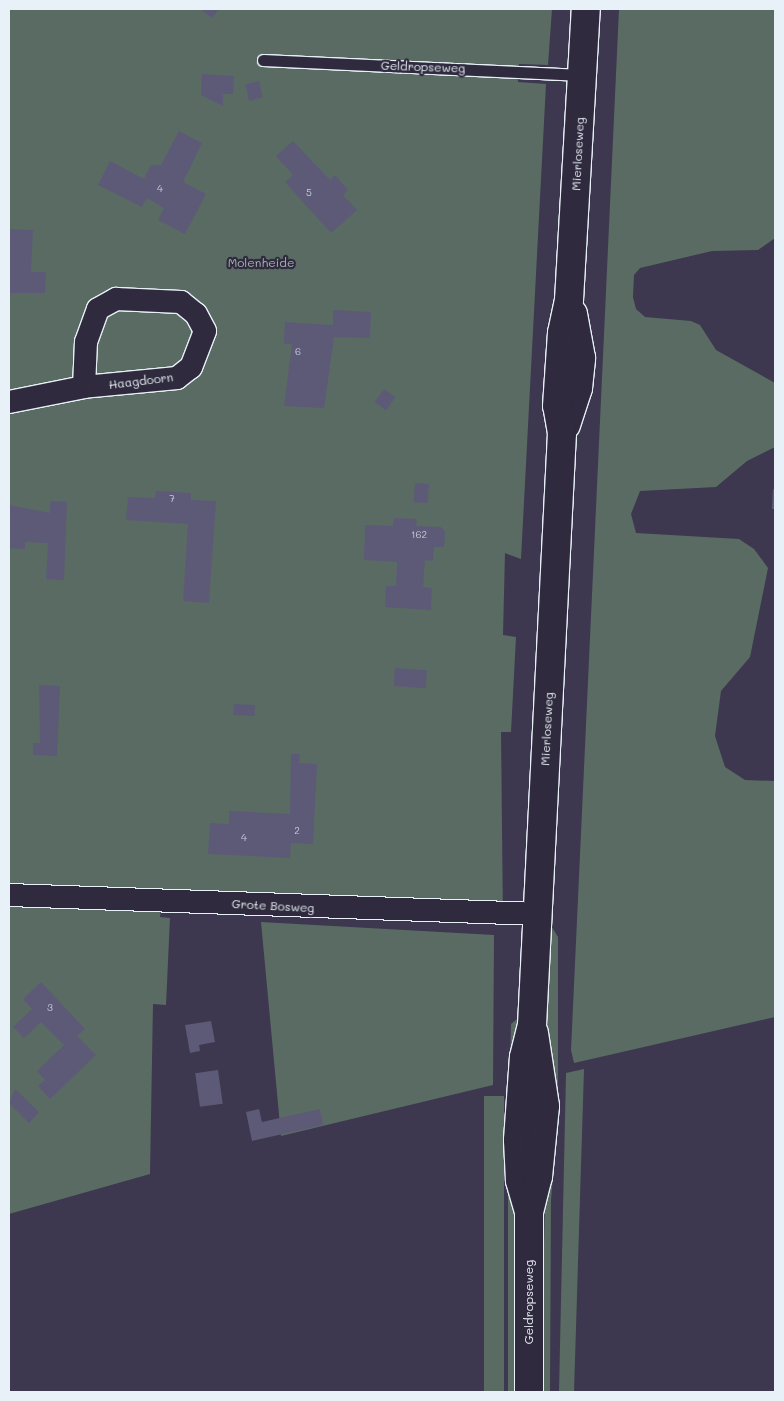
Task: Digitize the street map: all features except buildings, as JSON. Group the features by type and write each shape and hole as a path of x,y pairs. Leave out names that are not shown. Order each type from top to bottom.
{"main road":[{"name":"Mierloseweg","path":"532,1081 532,1024 562,433 557,406 562,333 569,300 586,9"},
{"name":"Geldropseweg","path":"528,1392 529,1212 517,1159 532,1081"}],"street":[{"name":"Haagdoorn","path":"9,402 84,387 177,378 201,351 205,331 196,314 181,302 152,300 116,299 98,309 86,342 84,387"},
{"name":"Grote Bosweg","path":"9,895 538,914"}],"lane":[{"name":"Geldropseweg","path":"263,60 582,75"}],"green space":[{"name":"Molenheide","path":"9,9 552,9 548,65 519,64 518,82 546,84 521,559 505,553 503,635 516,637 511,732 501,732 503,920 161,909 160,917 170,918 166,1005 153,1004 150,1174 9,1214"},
{"path":"619,9 775,9 775,238 758,250 712,251 640,268 634,275 633,297 636,309 645,317 691,321 700,325 716,350 775,383 775,447 747,461 716,487 640,491 631,514 636,533 739,539 754,549 768,568 750,657 721,691 715,736 725,767 745,780 775,781 775,1017 574,1063 571,1050"},
{"path":"261,922 494,935 493,1085 281,1136"},
{"path":"550,924 558,937 558,1116 551,1200 550,1392 541,1392 548,1047 545,1009"},
{"path":"517,1019 517,1392 508,1392 508,1159 511,1024"},
{"path":"584,1069 574,1392 559,1392 566,1073"},
{"path":"484,1096 504,1096 504,1392 484,1392"}]}
